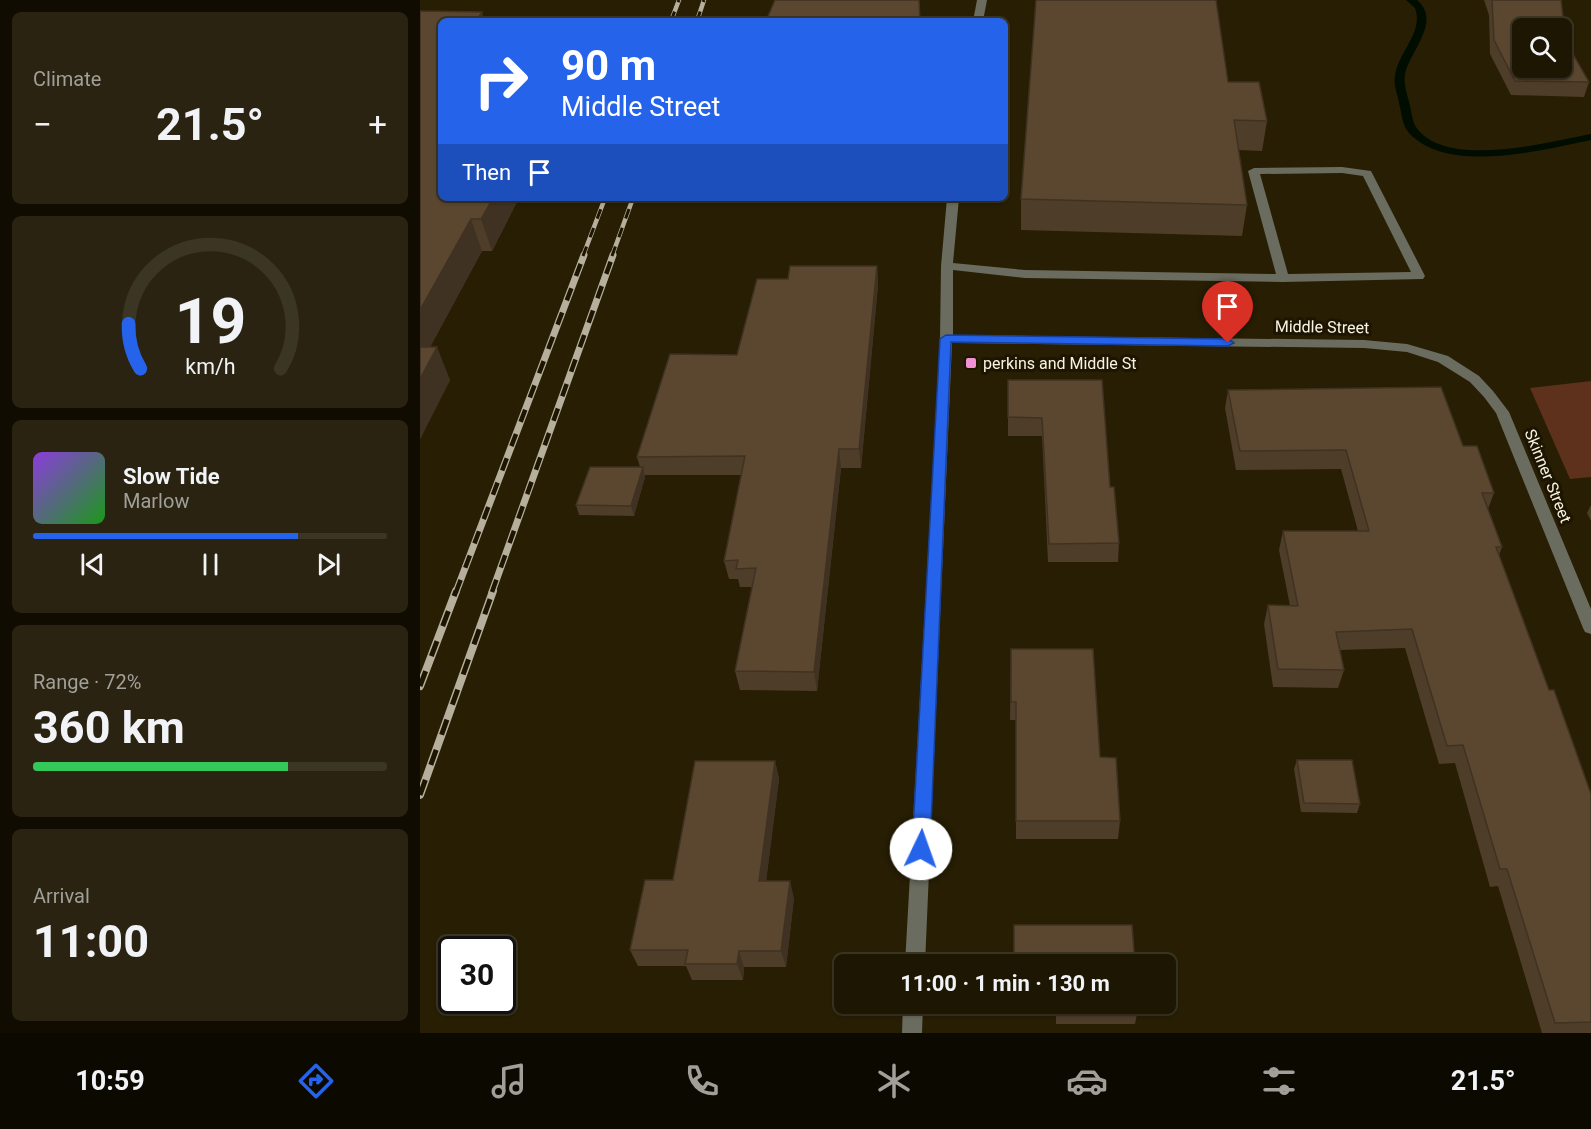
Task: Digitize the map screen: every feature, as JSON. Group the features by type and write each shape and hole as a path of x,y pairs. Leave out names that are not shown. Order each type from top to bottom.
{"street":[{"path":"979,18 982,0"},
{"path":"947,266 1025,274 1283,278 1419,276 1367,173 1342,170 1254,171 1283,278"},
{"path":"915,954 946,339 947,266 953,201"},
{"name":"Middle Street","path":"946,339 1375,345 1407,348 1444,360"},
{"name":"Skinner Street","path":"1444,360 1465,370 1480,382 1502,412 1591,628"},
{"path":"912,1033 913,1014"}],"shaded area":[{"path":"1591,381 1591,477 1570,479 1530,388"}],"building":[{"path":"775,0 919,0 920,18 767,18"},
{"path":"1036,0 1216,0 1228,82 1259,82 1267,121 1234,120 1247,205 1021,199"},
{"path":"1492,0 1561,0 1563,18 1512,18 1512,75 1494,40"},
{"path":"420,11 482,12 478,18 438,18 438,201 491,201 481,219 471,219 420,310"},
{"path":"1572,52 1589,82 1515,81 1513,78 1572,78"},
{"path":"790,266 877,266 859,449 839,449 814,672 735,671 756,568 736,569 738,560 724,561 745,456 637,457 670,354 737,355 757,279 788,279"},
{"path":"420,347 437,347 420,379"},
{"path":"1008,380 1102,380 1110,487 1114,487 1119,543 1049,544 1042,418 1008,417"},
{"path":"1441,387 1463,446 1477,446 1494,493 1482,493 1502,547 1496,547 1549,690 1554,690 1591,794 1591,1022 1555,1023 1507,869 1500,869 1463,745 1447,746 1412,629 1336,632 1344,670 1278,669 1268,605 1298,606 1283,531 1369,531 1346,450 1240,451 1228,390"},
{"path":"590,467 643,467 631,506 576,505"},
{"path":"1011,649 1093,649 1100,757 1116,758 1120,821 1016,821 1016,702 1011,702"},
{"path":"1297,760 1352,760 1360,804 1304,803"},
{"path":"695,761 775,761 759,881 790,881 781,951 739,951 737,964 685,964 688,950 630,950 645,880 673,880"},
{"path":"1014,925 1132,925 1134,954 1014,954"}],"waterway":[{"path":"1411,0 1419,6 1422,15 1421,24 1400,74 1400,81 1409,125 1428,143 1448,150 1472,153 1524,149 1591,137"}],"railway":[{"path":"672,18 679,0"},
{"path":"698,18 704,0"},
{"path":"583,256 604,201"},
{"path":"612,256 632,201"},
{"path":"456,592 584,255"},
{"path":"492,592 613,255"},
{"path":"420,686 456,591"},
{"path":"420,795 493,591"}],"place":[{"name":"perkins and Middle St","path":"971,363"}],"route":[{"path":"921,849 946,339 1228,343"}]}
